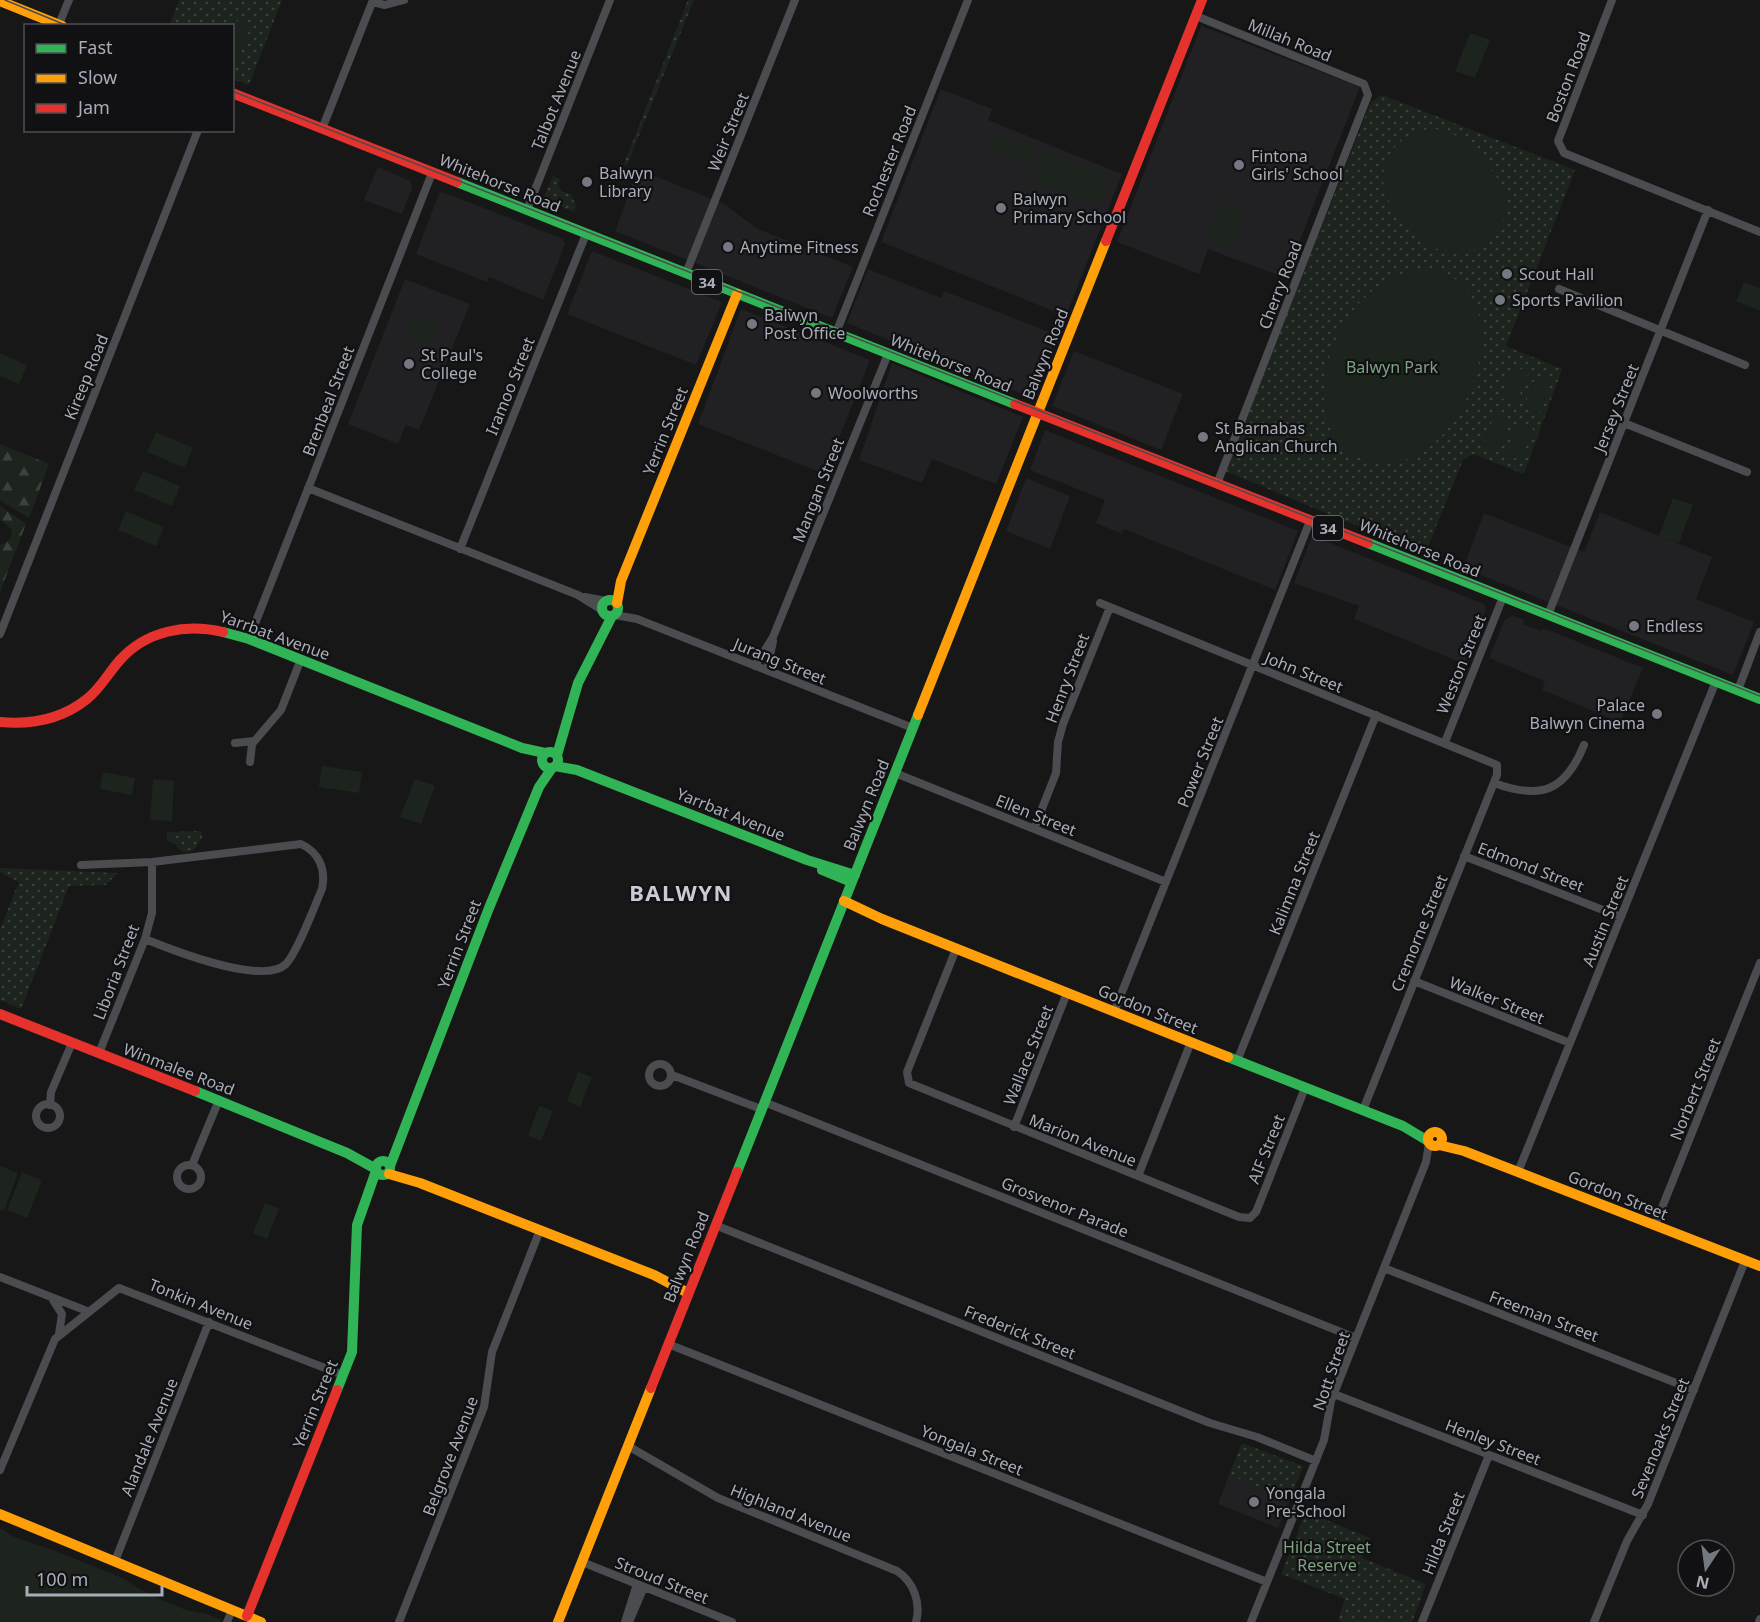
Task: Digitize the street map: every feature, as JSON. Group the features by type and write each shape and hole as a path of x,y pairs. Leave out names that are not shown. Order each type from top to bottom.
{"street":[{"path":"60,24 69,0"},
{"path":"322,129 373,1 385,5 404,0"},
{"name":"Talbot Avenue","path":"527,210 610,0"},
{"name":"Weir Street","path":"686,273 795,0"},
{"name":"Rochester Road","path":"836,333 968,0"},
{"name":"Balwyn Road","path":"558,1622 1202,0"},
{"name":"Boston Road","path":"1612,0 1558,141 1564,153 1760,232"},
{"path":"0,1 58,24"},
{"name":"Millah Road","path":"1196,16 1364,84 1368,95"},
{"name":"Whitehorse Road","path":"234,94 1760,699"},
{"name":"Cherry Road","path":"1217,484 1368,95"},
{"name":"Kireep Road","path":"0,634 197,132"},
{"name":"Brenbeal Street","path":"249,639 432,172"},
{"name":"Jersey Street","path":"1548,615 1708,210"},
{"name":"Iramoo Street","path":"459,549 586,234"},
{"path":"1558,289 1745,365"},
{"name":"Yerrin Street","path":"248,1616 352,1347 357,1225 369,1193 397,1146 489,908 737,294"},
{"name":"Mangan Street","path":"755,666 773,637 888,354"},
{"path":"1624,423 1747,472"},
{"name":"Jurang Street","path":"308,488 913,728"},
{"name":"Power Street","path":"1114,1012 1310,521"},
{"name":"Weston Street","path":"1444,742 1503,597"},
{"name":"John Street","path":"1100,603 1491,760 1498,766"},
{"name":"Henry Street","path":"1034,829 1056,773 1058,742 1063,724 1110,607"},
{"name":"Yarrbat Avenue","path":"0,722 34,722 67,712 91,695 128,652 147,639 168,631 190,627 210,627 301,659 853,879"},
{"path":"1738,690 1760,632"},
{"name":"Mangan Street","path":"767,670 773,637"},
{"path":"250,762 254,741 281,710 301,659"},
{"name":"Austin Street","path":"1518,1172 1716,681"},
{"name":"Kalimna Street","path":"1237,1061 1376,715"},
{"path":"235,743 254,741"},
{"path":"1494,783 1525,792 1555,786 1571,773 1584,745"},
{"name":"Cremorne Street","path":"1362,1110 1494,783 1498,766"},
{"name":"Ellen Street","path":"895,773 1166,882"},
{"path":"81,865 152,862 301,844 310,849 321,862 324,880 291,957 278,969 252,971 187,955 145,939"},
{"name":"Edmond Street","path":"1464,856 1621,917"},
{"name":"Liboria Street","path":"99,1053 145,939 153,906 152,862"},
{"name":"Gordon Street","path":"843,904 1403,1126 1435,1141 1760,1266"},
{"name":"Marion Avenue","path":"956,949 907,1072 908,1081 915,1088 1239,1217 1250,1218"},
{"name":"Norbert Street","path":"1655,1226 1760,963"},
{"name":"Walker Street","path":"1414,981 1570,1043"},
{"name":"Wallace Street","path":"1014,1126 1066,993"},
{"name":"Winmalee Road","path":"0,1014 690,1289"},
{"path":"1138,1176 1191,1042"},
{"path":"50,1105 51,1092 72,1043"},
{"name":"Grosvenor Parade","path":"672,1075 763,1105 1356,1338"},
{"name":"AIF Street","path":"1250,1218 1256,1212 1305,1088"},
{"path":"192,1165 219,1100"},
{"name":"Nott Street","path":"1251,1622 1316,1461 1326,1432 1334,1394 1435,1141"},
{"name":"Frederick Street","path":"715,1225 1199,1418 1257,1437 1316,1461"},
{"name":"Belgrove Avenue","path":"399,1622 484,1407 492,1352 540,1230"},
{"name":"Sevenoaks Street","path":"1594,1622 1627,1541 1643,1515 1745,1261"},
{"name":"Freeman Street","path":"1384,1268 1694,1390"},
{"path":"0,1277 87,1311"},
{"name":"Tonkin Avenue","path":"59,1334 87,1311 122,1288 343,1375"},
{"path":"0,1470 50,1348 59,1334 62,1314 51,1298"},
{"name":"Alandale Avenue","path":"115,1561 209,1322"},
{"name":"Yongala Street","path":"668,1344 1267,1582"},
{"name":"Henley Street","path":"1334,1394 1643,1515"},
{"name":"Highland Avenue","path":"628,1446 718,1498 897,1571 906,1578 914,1592 918,1610 916,1622"},
{"name":"Hilda Street","path":"1422,1622 1489,1455"},
{"path":"0,1514 261,1622"},
{"name":"Stroud Street","path":"582,1563 732,1622"},
{"path":"627,1622 640,1585"},
{"path":"227,1622 232,1610"}],"shaded area":[{"name":"Fintona Girls' School","path":"1201,26 1360,87 1285,278 1208,249 1199,274 1117,242"},
{"name":"Balwyn Primary School","path":"941,89 992,109 988,120 1122,174 1066,316 881,242"},
{"path":"378,167 410,181 412,188 402,214 364,200"},
{"path":"638,169 724,204 758,229 853,267 832,318 615,231"},
{"path":"443,192 563,239 565,244 543,300 489,277 487,282 416,254 439,193"},
{"path":"592,251 722,302 696,365 567,314"},
{"path":"868,269 941,298 944,291 1057,335 1032,398 847,323"},
{"name":"St Paul's College","path":"405,279 470,304 419,430 406,425 398,444 348,424"},
{"path":"741,309 870,360 825,474 698,424"},
{"path":"1074,351 1183,394 1161,450 1052,406"},
{"path":"892,363 1023,417 996,484 932,459 922,483 859,460"},
{"path":"1045,430 1298,531 1275,590 1124,529 1122,534 1096,523 1105,500 1030,470"},
{"path":"1026,478 1070,496 1050,549 1006,531"},
{"path":"1600,512 1712,557 1696,599 1754,622 1733,675 1463,568 1484,513 1584,552"},
{"path":"1312,536 1484,604 1486,610 1465,664 1354,619 1359,606 1294,583"},
{"path":"1513,616 1524,620 1523,624 1541,631 1543,628 1643,668 1620,722 1542,690 1545,681 1489,658 1505,619"},
{"name":"Yongala Pre-School","path":"1229,1475 1290,1500 1278,1528 1218,1504"}],"green space":[{"path":"179,0 282,0 249,85 234,79 234,24 170,24"},
{"path":"688,0 694,0 627,165 624,164"},
{"path":"228,17 251,26 234,70 234,24 225,24"},
{"path":"1470,33 1490,40 1475,78 1455,71"},
{"name":"Balwyn Park","path":"1382,95 1575,170 1506,346 1562,369 1524,474 1473,454 1463,460 1425,554 1225,471 1371,102"},
{"path":"1428,129 1451,133 1461,139 1478,154 1500,181 1506,208 1503,222 1490,240 1476,249 1450,253 1434,247 1399,214 1387,197 1383,174 1391,153 1406,137"},
{"path":"997,133 1037,150 1030,166 990,150"},
{"path":"1043,153 1051,153 1104,175 1106,191 1102,198 1096,204 1088,204 1035,181 1034,166"},
{"path":"553,176 560,179 558,185 561,191 572,195 576,207 574,212 543,199"},
{"path":"1222,202 1244,211 1229,247 1207,239"},
{"path":"1415,270 1453,278 1474,301 1482,334 1476,373 1461,410 1437,441 1406,460 1370,461 1350,452 1336,439 1328,422 1324,402 1324,381 1328,360 1344,323 1366,296 1394,277"},
{"path":"1744,282 1760,288 1760,311 1736,301"},
{"path":"415,316 438,325 429,348 407,339"},
{"path":"0,353 27,365 19,384 0,376"},
{"path":"1513,366 1529,372 1516,404 1501,398"},
{"path":"1536,375 1552,381 1539,413 1524,407"},
{"path":"1495,414 1510,420 1498,452 1482,446"},
{"path":"1518,422 1533,428 1521,461 1505,454"},
{"path":"156,432 193,448 185,468 147,452"},
{"path":"0,444 49,464 29,518 0,500"},
{"path":"143,471 180,486 172,506 134,490"},
{"path":"1673,498 1693,505 1679,543 1659,536"},
{"path":"0,506 26,524 0,592 0,545 9,540 12,530 0,519"},
{"path":"126,511 164,527 156,546 118,530"},
{"path":"322,766 362,772 359,793 319,787"},
{"path":"103,772 135,778 132,795 100,789"},
{"path":"153,779 174,781 172,821 150,820"},
{"path":"415,779 435,786 421,824 400,817"},
{"path":"201,831 202,838 193,851 182,852 174,843 167,841 167,832"},
{"path":"0,868 117,873 106,885 69,886 21,1009 0,1000 0,929 19,882 0,872"},
{"path":"578,1072 592,1077 580,1107 567,1101"},
{"path":"539,1106 553,1111 541,1141 528,1136"},
{"path":"0,1166 18,1173 4,1211 0,1210"},
{"path":"22,1172 42,1180 27,1218 7,1210"},
{"path":"265,1203 279,1209 267,1239 253,1233"},
{"path":"1242,1443 1303,1466 1290,1500 1229,1475"},
{"name":"Hilda Street Reserve","path":"1306,1512 1370,1538 1362,1558 1426,1584 1412,1622 1342,1622 1338,1620 1345,1599 1281,1574"},
{"path":"0,1528 14,1537 122,1578 150,1595 186,1610 208,1614 222,1620 221,1622 0,1622"}],"tram line":[{"path":"5,0 63,24"},
{"path":"234,92 1760,696"}],"traffic: fast":[{"path":"457,182 1015,404"},
{"path":"1368,543 1760,699"},
{"path":"607,600 613,600 618,608 616,614 607,616 602,611 602,605 607,600"},
{"path":"557,755 578,683 612,616"},
{"path":"223,632 249,639 522,748 545,753"},
{"path":"737,1172 918,715"},
{"path":"547,752 553,752 558,760 556,766 547,768 542,763 542,757 547,752"},
{"path":"555,766 577,770 807,860 855,875"},
{"path":"390,1166 489,908 539,787 552,768"},
{"path":"822,870 851,882"},
{"path":"1228,1057 1403,1126 1428,1141"},
{"path":"195,1091 347,1153 376,1169"},
{"path":"380,1161 386,1161 390,1168 386,1175 380,1175 376,1171 376,1165 380,1161"},
{"path":"337,1390 352,1352 357,1225 376,1171"}],"traffic: slow":[{"path":"0,1 57,24"},
{"path":"918,715 1106,241"},
{"path":"617,603 621,581 737,294"},
{"path":"844,901 882,919 1228,1057"},
{"path":"1435,1132 1440,1134 1442,1139 1440,1144 1435,1146 1430,1144 1428,1139 1430,1134 1435,1132"},
{"path":"1439,1145 1464,1151 1760,1266"},
{"path":"389,1174 420,1183 654,1275 688,1293"},
{"path":"558,1622 651,1388"},
{"path":"0,1514 261,1622"}],"traffic: jam":[{"path":"1106,241 1202,0"},
{"path":"234,94 457,182"},
{"path":"1015,404 1368,543"},
{"path":"0,722 46,719 77,706 92,695 130,650 154,636 195,628 223,632"},
{"path":"0,1014 195,1091"},
{"path":"651,1388 737,1172"},
{"path":"247,1616 337,1390"}],"place":[{"name":"Fintona Girls' School","path":"1239,165"},
{"name":"Balwyn Library","path":"587,182"},
{"name":"Balwyn Primary School","path":"1001,208"},
{"name":"Anytime Fitness","path":"728,247"},
{"name":"Scout Hall","path":"1507,274"},
{"name":"Sports Pavilion","path":"1500,300"},
{"name":"Balwyn Post Office","path":"752,324"},
{"name":"St Paul's College","path":"409,364"},
{"name":"Woolworths","path":"816,393"},
{"name":"St Barnabas Anglican Church","path":"1203,437"},
{"name":"Endless","path":"1634,626"},
{"name":"Palace Balwyn Cinema","path":"1657,714"},
{"name":"Yongala Pre-School","path":"1254,1502"}],"district":[{"name":"BALWYN","path":"681,892"}]}
